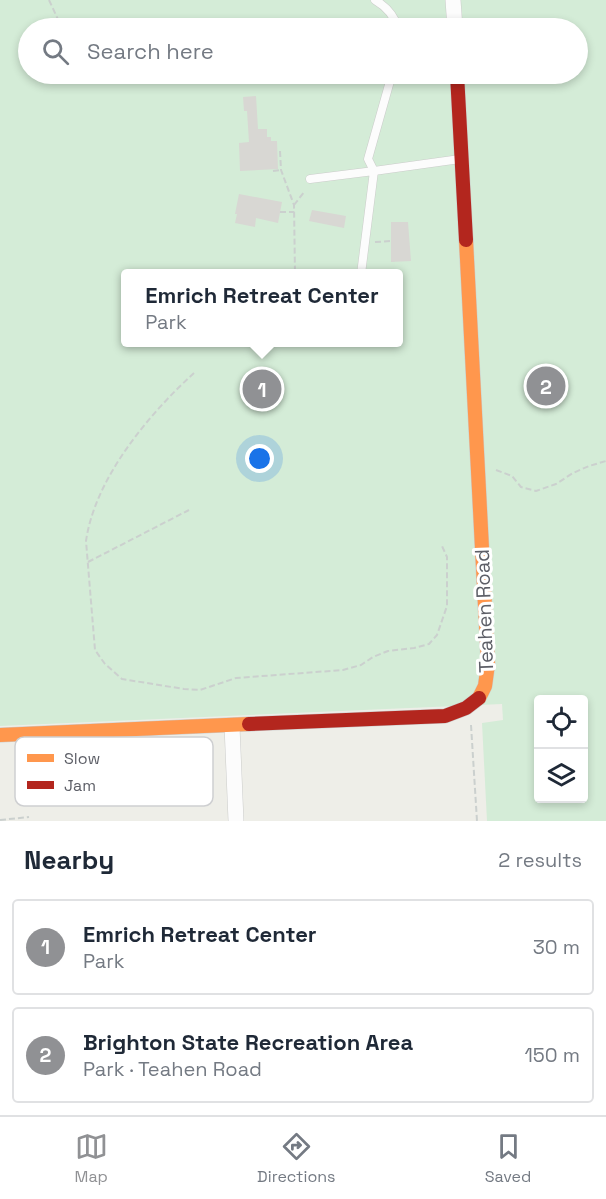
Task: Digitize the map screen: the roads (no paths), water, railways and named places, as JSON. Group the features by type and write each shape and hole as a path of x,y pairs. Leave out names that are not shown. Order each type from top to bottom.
{"street":[{"path":"453,0 454,18"},
{"name":"Teahen Road","path":"232,726 445,716 470,706 480,699 486,684 488,664 457,84"},
{"path":"0,735 232,726 236,821"}],"lane":[{"path":"375,0 385,6 394,18"},
{"path":"362,269 374,171 368,159 389,84"},
{"path":"310,179 461,159"}],"place":[{"name":"Brighton State Recreation Area","path":"546,386"},
{"name":"Emrich Retreat Center","path":"262,389"}]}
